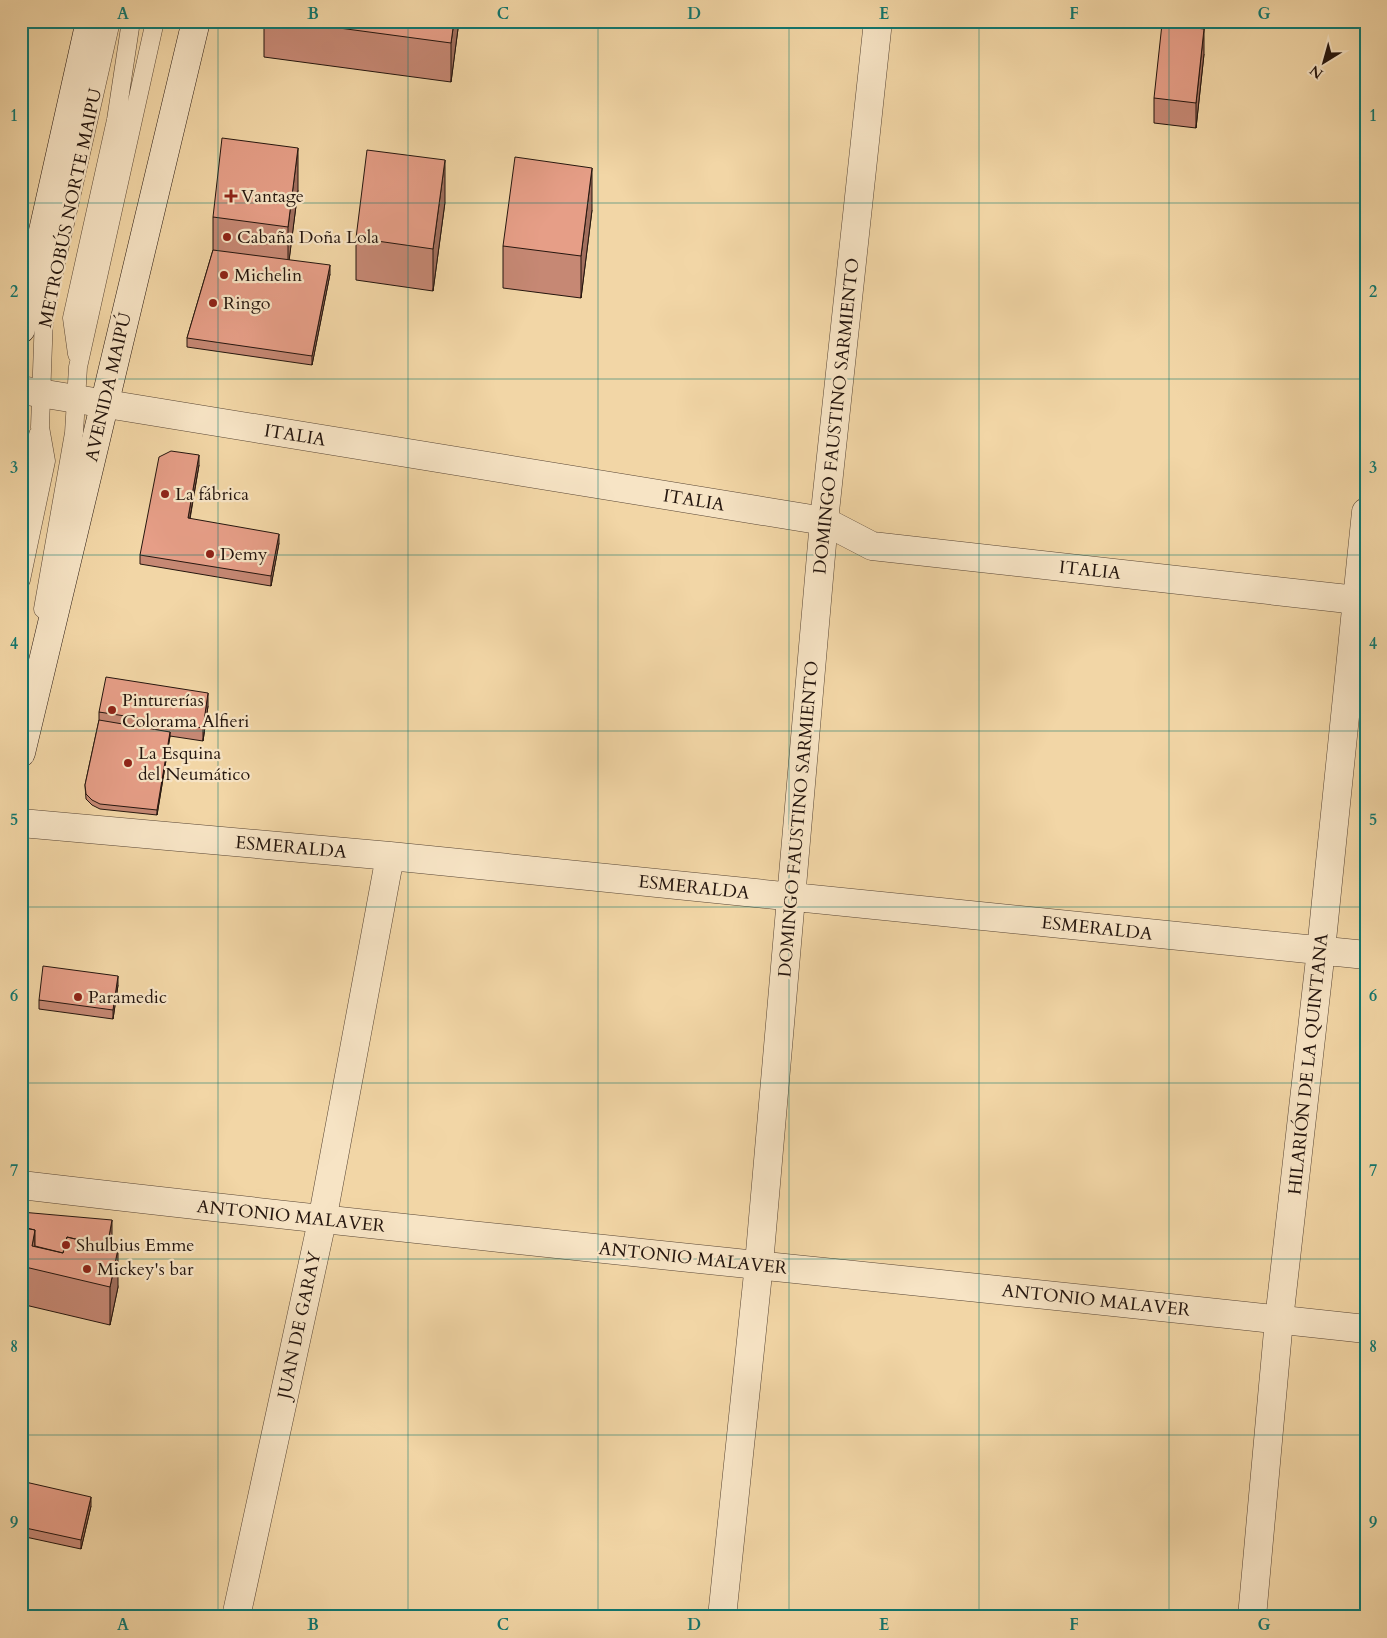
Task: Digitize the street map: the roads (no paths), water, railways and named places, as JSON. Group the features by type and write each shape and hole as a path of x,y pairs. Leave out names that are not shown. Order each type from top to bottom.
{"street":[{"path":"21,329 90,21"},
{"name":"AVENIDA MAIPÚ","path":"21,753 196,21"},
{"name":"DOMINGO FAUSTINO SARMIENTO","path":"722,1617 759,1264 824,521 878,21"},
{"name":"ITALIA","path":"31,392 824,521 872,546 1360,601"},
{"name":"HILARIÓN DE LA QUINTANA","path":"1252,1617 1279,1320 1360,601 1366,512"},
{"name":"ESMERALDA","path":"21,824 390,856 1366,955"},
{"name":"JUAN DE GARAY","path":"236,1617 322,1221 390,856"},
{"name":"ANTONIO MALAVER","path":"21,1185 322,1221 759,1264 1366,1330"}],"lane":[{"name":"METROBÚS NORTE MAIPU","path":"21,580 46,461 31,392 44,316 111,21"},
{"name":"METROBÚS NORTE MAIPU","path":"124,121 127,42 131,21"},
{"name":"METROBÚS NORTE MAIPU","path":"124,121 151,42 155,21"},
{"name":"METROBÚS NORTE MAIPU","path":"127,42 136,73"},
{"name":"METROBÚS NORTE MAIPU","path":"21,730 74,433 78,367 124,121 136,73 151,42"},
{"name":"METROBÚS NORTE MAIPU","path":"21,506 40,427"}],"place":[{"name":"Vantage","path":"231,196"},
{"name":"Cabaña Doña Lola","path":"227,237"},
{"name":"Michelin","path":"224,275"},
{"name":"Ringo","path":"213,303"},
{"name":"La fábrica","path":"165,494"},
{"name":"Demy","path":"210,554"},
{"name":"Pinturerías Colorama Alfieri","path":"112,710"},
{"name":"La Esquina del Neumático","path":"128,763"},
{"name":"Paramedic","path":"78,997"},
{"name":"Shulbius Emme","path":"66,1245"},
{"name":"Mickey's bar","path":"87,1269"}]}
